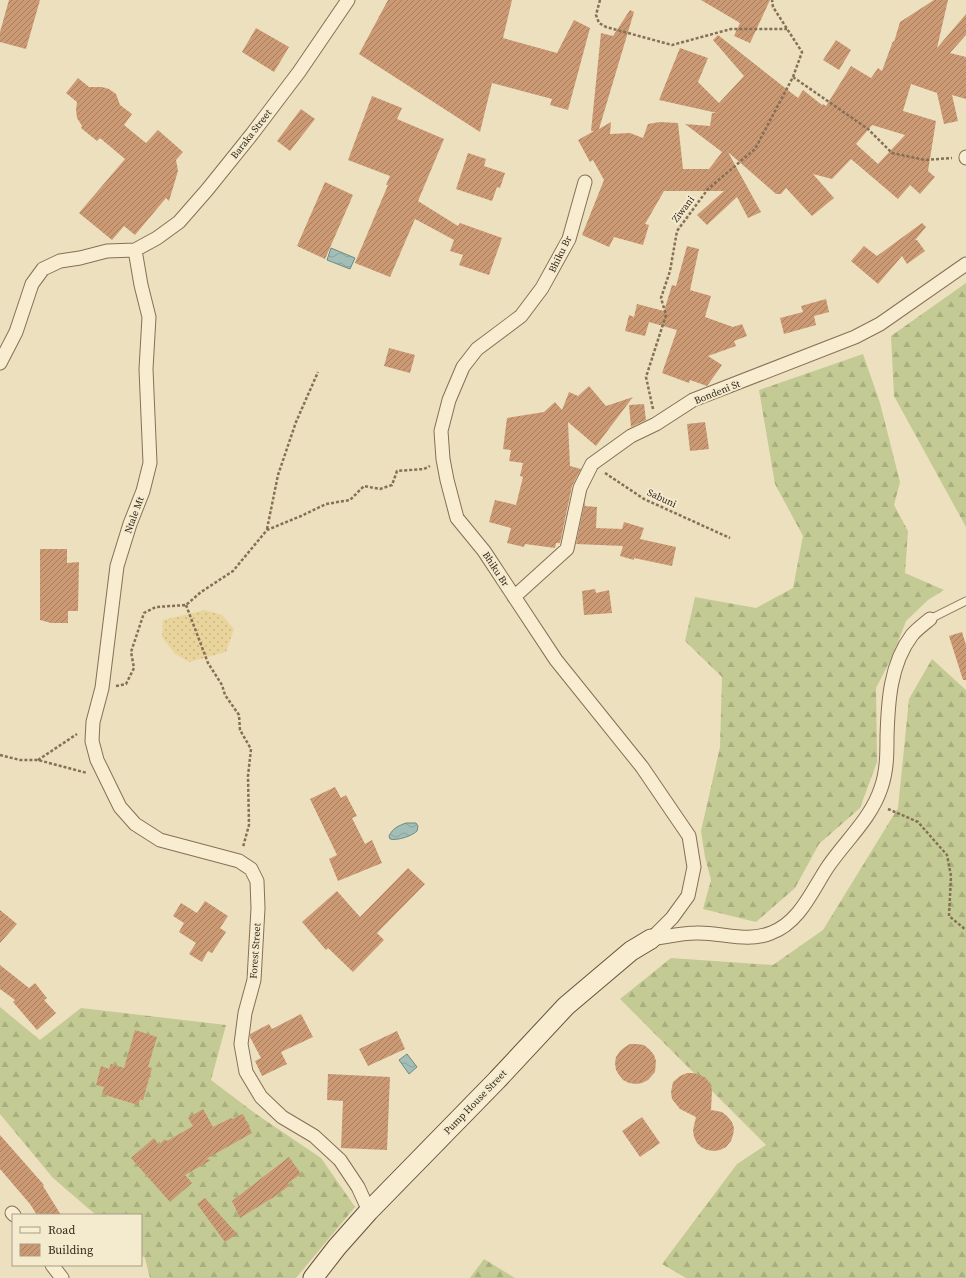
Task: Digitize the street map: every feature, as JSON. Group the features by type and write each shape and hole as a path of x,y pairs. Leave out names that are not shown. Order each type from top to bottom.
{"street":[{"name":"Baraka Street","path":"135,250 157,238 179,222 207,190 299,72 348,0"},
{"name":"Bhiku Br","path":"585,182 569,238 542,288 521,316 477,349 463,367 449,400 441,431 443,459 457,518 484,551 556,660 642,767 688,836 694,867 688,896 672,918 651,939"},
{"path":"0,363 16,332 32,284 43,269 60,261 107,251 135,250"},
{"name":"Ntale Mt","path":"106,778 97,760 92,741 94,722 102,688 117,566 130,524 143,491 150,463 146,369 150,317 141,285 135,250"},
{"name":"Bondeni St","path":"514,597 567,549 580,488 592,464 631,436 656,424 693,400 855,337 880,324 966,264"},
{"path":"651,939 697,933 748,938 771,934 790,923 814,892 827,868 875,803 886,772 888,716 898,657 912,634 930,619"},
{"name":"Forest Street","path":"106,778 120,807 134,824 160,840 239,861 251,869 257,881 257,947 254,980 245,1013 242,1044 246,1072 261,1097 276,1112 314,1136 340,1160 358,1187 369,1211"},
{"name":"Pump House Street","path":"313,1278 337,1247 369,1211 497,1080 566,1006 632,951 651,939"},
{"path":"53,1266 62,1278"}],"lane":[{"path":"930,619 966,601"}],"path":[{"path":"600,0 596,15 599,23 606,27 672,44 731,29 787,29"},
{"path":"772,0 773,7 787,29"},
{"name":"Ziwani","path":"656,424 646,377 666,315 661,298 670,271 677,231 708,189 755,149 793,77 802,52 787,29"},
{"path":"793,77 868,130 892,153 925,160 966,158"},
{"path":"267,530 278,475 296,422 318,372"},
{"path":"102,688 126,684 134,668 131,652 144,613 156,607 186,604 201,592 233,571 267,530 326,504 350,500 364,486 380,489 392,485 397,471 424,469 443,459"},
{"name":"Sabuni","path":"592,464 644,499 730,538"},
{"path":"186,604 208,663 222,685 225,695 239,716 240,730 251,748 248,776 249,825 239,861"},
{"path":"38,760 94,722"},
{"path":"0,755 20,760 38,760 106,778"},
{"path":"875,803 918,822 947,855 951,876 949,916 966,930"}],"green space":[{"path":"966,283 966,527 894,396 891,336"},
{"path":"863,354 880,403 900,482 894,505 908,531 905,573 944,590 928,600 906,621 892,657 876,688 877,762 860,808 819,844 795,888 756,922 703,909 711,880 705,857 701,831 720,747 722,677 685,641 695,597 756,608 793,588 803,536 775,484 759,390"},
{"path":"932,659 966,690 966,1278 686,1278 662,1264 737,1164 766,1145 620,999 671,958 773,965 823,930 898,808 909,699"},
{"path":"0,1007 40,1040 81,1008 226,1025 211,1080 256,1114 321,1158 355,1207 296,1278 150,1278 145,1258 142,1256 142,1214 95,1214 53,1178 0,1114"},
{"path":"484,1259 515,1278 470,1278"}],"sand":[{"path":"205,610 222,615 234,629 226,652 189,662 175,654 162,637 163,620"}],"water":[{"path":"331,248 355,258 350,269 327,260"},
{"path":"406,823 416,823 418,826 417,831 404,838 390,839 389,836 394,829"},
{"path":"407,1054 417,1067 409,1074 399,1060"}],"building":[{"path":"9,0 40,0 26,49 0,42 0,32"},
{"path":"388,0 512,0 503,38 557,53 574,20 590,28 568,110 550,105 552,99 492,83 480,132 359,54"},
{"path":"701,0 770,0 750,43 734,36 740,23"},
{"path":"934,0 948,0 937,48 966,14 966,35 950,53 966,57 966,99 952,95 958,121 944,124 937,93 911,84 903,111 936,121 928,171 935,177 920,194 910,185 898,199 851,159 832,179 813,174 834,198 812,216 786,188 781,194 776,194 728,152 761,212 748,218 737,197 707,225 697,215 724,191 664,191 645,224 649,225 643,245 614,237 609,247 582,235 604,180 593,160 590,162 578,140 594,131 591,131 601,33 613,36 630,10 634,12 599,129 611,122 610,134 630,133 643,138 648,124 660,122 678,123 683,169 709,169 722,152 685,124 710,126 712,113 717,113 659,100 680,48 708,58 698,82 719,103 744,76 713,40 718,35 798,98 803,90 822,105 823,104 826,106 851,66 871,78 878,68 882,71 893,41 894,42 900,22","holes":["872,125 905,135 878,164 856,144"]},
{"path":"256,28 289,47 274,72 242,52"},
{"path":"836,40 851,50 839,70 823,60"},
{"path":"78,78 89,87 102,87 109,89 116,94 120,105 132,114 124,125 146,143 158,130 183,152 176,160 178,171 169,201 166,198 135,235 124,226 112,240 79,213 125,159 100,138 97,141 81,128 82,126 77,118 77,102 66,93"},
{"path":"372,96 402,108 397,119 444,139 418,201 458,226 460,223 502,238 489,275 459,265 463,255 450,251 454,240 415,219 390,277 355,263 388,185 386,185 390,176 348,160"},
{"path":"301,109 315,119 290,151 277,141"},
{"path":"468,153 486,159 484,166 505,173 500,188 497,187 492,201 456,189"},
{"path":"325,182 353,195 325,259 297,246"},
{"path":"922,223 926,227 915,240 917,240 925,251 907,264 902,256 878,284 851,261 864,246 877,256"},
{"path":"687,246 699,249 690,290 711,296 705,317 733,327 742,324 747,336 734,341 736,346 708,356 722,365 707,386 690,380 689,383 662,373 677,330 649,322 645,336 625,331 629,315 634,317 637,304 664,311 672,285 676,286"},
{"path":"826,299 829,312 814,316 816,325 784,334 780,318 803,312 801,306"},
{"path":"389,348 415,355 410,373 384,366"},
{"path":"589,386 606,406 633,397 596,446 568,422 570,466 581,469 572,486 560,543 556,543 555,548 525,544 524,547 507,543 511,528 489,522 495,500 516,505 523,477 520,476 523,463 509,461 511,450 503,449 507,418 544,412 555,402 562,410 569,392 578,396"},
{"path":"644,404 646,420 631,427 629,405"},
{"path":"705,422 709,449 690,451 687,424"},
{"path":"585,501 585,506 597,507 596,528 622,529 624,522 644,528 640,539 676,547 672,566 634,558 634,560 620,556 623,546 576,544"},
{"path":"40,549 67,549 67,563 79,562 78,611 68,611 68,623 51,623 40,620"},
{"path":"595,589 596,593 609,590 612,613 584,615 582,591"},
{"path":"962,632 966,645 966,680 963,680 949,636"},
{"path":"335,787 341,798 346,795 357,816 352,818 365,844 372,840 382,863 338,881 329,859 337,855 310,799"},
{"path":"408,868 425,884 377,933 384,940 353,972 328,948 326,950 302,922 337,891 360,917"},
{"path":"205,901 228,916 220,928 226,932 212,953 208,951 202,962 189,954 196,943 179,932 184,923 173,916 181,903 197,913"},
{"path":"0,910 17,924 0,943"},
{"path":"0,965 29,988 35,983 47,998 44,1000 56,1013 37,1030 13,1002 15,1000 0,989"},
{"path":"301,1014 313,1037 281,1052 287,1064 262,1076 255,1061 261,1058 250,1037 250,1034 269,1024 272,1029"},
{"path":"135,1030 157,1037 148,1067 152,1068 143,1100 140,1099 138,1105 102,1094 104,1087 96,1085 101,1066 109,1069 111,1064 124,1068"},
{"path":"397,1031 405,1049 368,1066 359,1049"},
{"path":"630,1044 644,1045 654,1055 656,1061 655,1072 648,1080 642,1083 629,1083 623,1080 616,1070 616,1057 620,1051"},
{"path":"687,1073 693,1073 706,1078 712,1090 711,1110 722,1112 732,1122 734,1128 731,1141 726,1147 720,1150 707,1150 697,1143 693,1130 696,1117 680,1109 672,1099 671,1092 673,1082 680,1076"},
{"path":"328,1074 390,1077 387,1150 341,1148 343,1101 327,1100"},
{"path":"203,1109 213,1127 243,1114 252,1133 206,1159 211,1160 185,1175 192,1183 170,1202 131,1158 154,1138 159,1145 165,1139 167,1141 193,1126 188,1118"},
{"path":"642,1117 660,1143 640,1157 622,1131"},
{"path":"0,1135 44,1185 43,1186 60,1214 36,1214 30,1204 0,1169"},
{"path":"289,1157 301,1174 288,1183 290,1185 274,1197 240,1218 232,1201"},
{"path":"205,1198 237,1234 225,1242 197,1204"}]}
